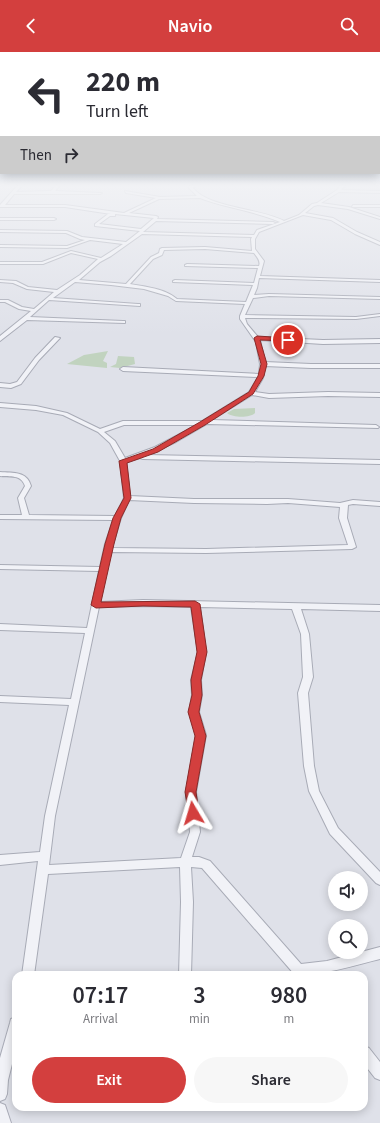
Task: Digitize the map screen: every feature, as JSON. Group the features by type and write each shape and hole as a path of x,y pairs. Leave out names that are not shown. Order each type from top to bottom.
{"street":[{"path":"72,234 89,240 125,243"},
{"path":"0,339 33,310 138,234"},
{"path":"123,461 155,450 204,423 251,393 261,376 264,364 257,338 245,324 242,316 256,284 262,261 254,252 253,244 255,236 209,234"},
{"path":"358,234 380,244"},
{"path":"0,246 67,247 89,240"},
{"path":"127,285 152,258 161,254 162,249 205,248 254,252"},
{"path":"0,263 43,263 71,252 102,259"},
{"path":"187,265 260,267"},
{"path":"257,276 380,281"},
{"path":"0,281 14,282 27,288 58,291"},
{"path":"73,281 148,288 169,294 176,300 247,302"},
{"path":"175,281 256,284"},
{"path":"251,297 269,295 380,298"},
{"path":"48,299 138,305"},
{"path":"0,300 6,301 20,308 33,310"},
{"path":"242,316 356,318 380,315"},
{"path":"25,318 122,322"},
{"path":"0,332 7,333"},
{"path":"0,385 13,385 19,383 37,358 57,338"},
{"path":"257,338 323,342 380,342"},
{"path":"264,364 380,366"},
{"path":"123,369 261,376"},
{"path":"251,393 269,396 328,394 380,395"},
{"path":"0,405 36,408 65,414 100,431 113,442 123,461 128,498 117,518 104,569 50,816 29,971"},
{"path":"100,431 116,425 131,423 376,427"},
{"path":"138,457 380,462"},
{"path":"0,474 21,476 27,480 28,486 21,498 26,517"},
{"path":"128,498 194,501 295,501 344,505 353,502 380,504"},
{"path":"109,550 206,551 352,547 343,518 344,505"},
{"path":"0,517 117,518"},
{"path":"0,567 104,569"},
{"path":"96,605 195,604 380,608"},
{"path":"185,971 187,902 185,862 195,832 191,792 201,736 194,712 197,695 196,680 202,652 195,604"},
{"path":"295,606 299,613 305,634 308,677 303,693 308,753 314,791 334,831 380,880"},
{"path":"0,627 91,631"},
{"path":"0,699 75,702"},
{"path":"0,860 45,856"},
{"path":"43,870 185,862 199,862 206,864 300,971"},
{"path":"306,971 380,953"},
{"path":"0,1094 1,1080 12,1050"},
{"path":"368,1058 380,1073"},
{"path":"0,1110 4,1123"}],"green space":[{"path":"108,351 103,361 107,363 107,368 67,364 84,355"},
{"path":"118,356 134,357 135,364 120,368 110,367 116,364"},
{"path":"255,408 255,413 253,415 246,417 237,417 227,413 234,409"}],"route":[{"path":"193,813 191,792 201,736 194,712 197,695 197,671 202,652 195,604 96,605 109,550 109,544 117,518 128,498 125,487 123,461 155,450 190,431 251,393 256,387 261,376 264,364 257,338 288,340"}]}
